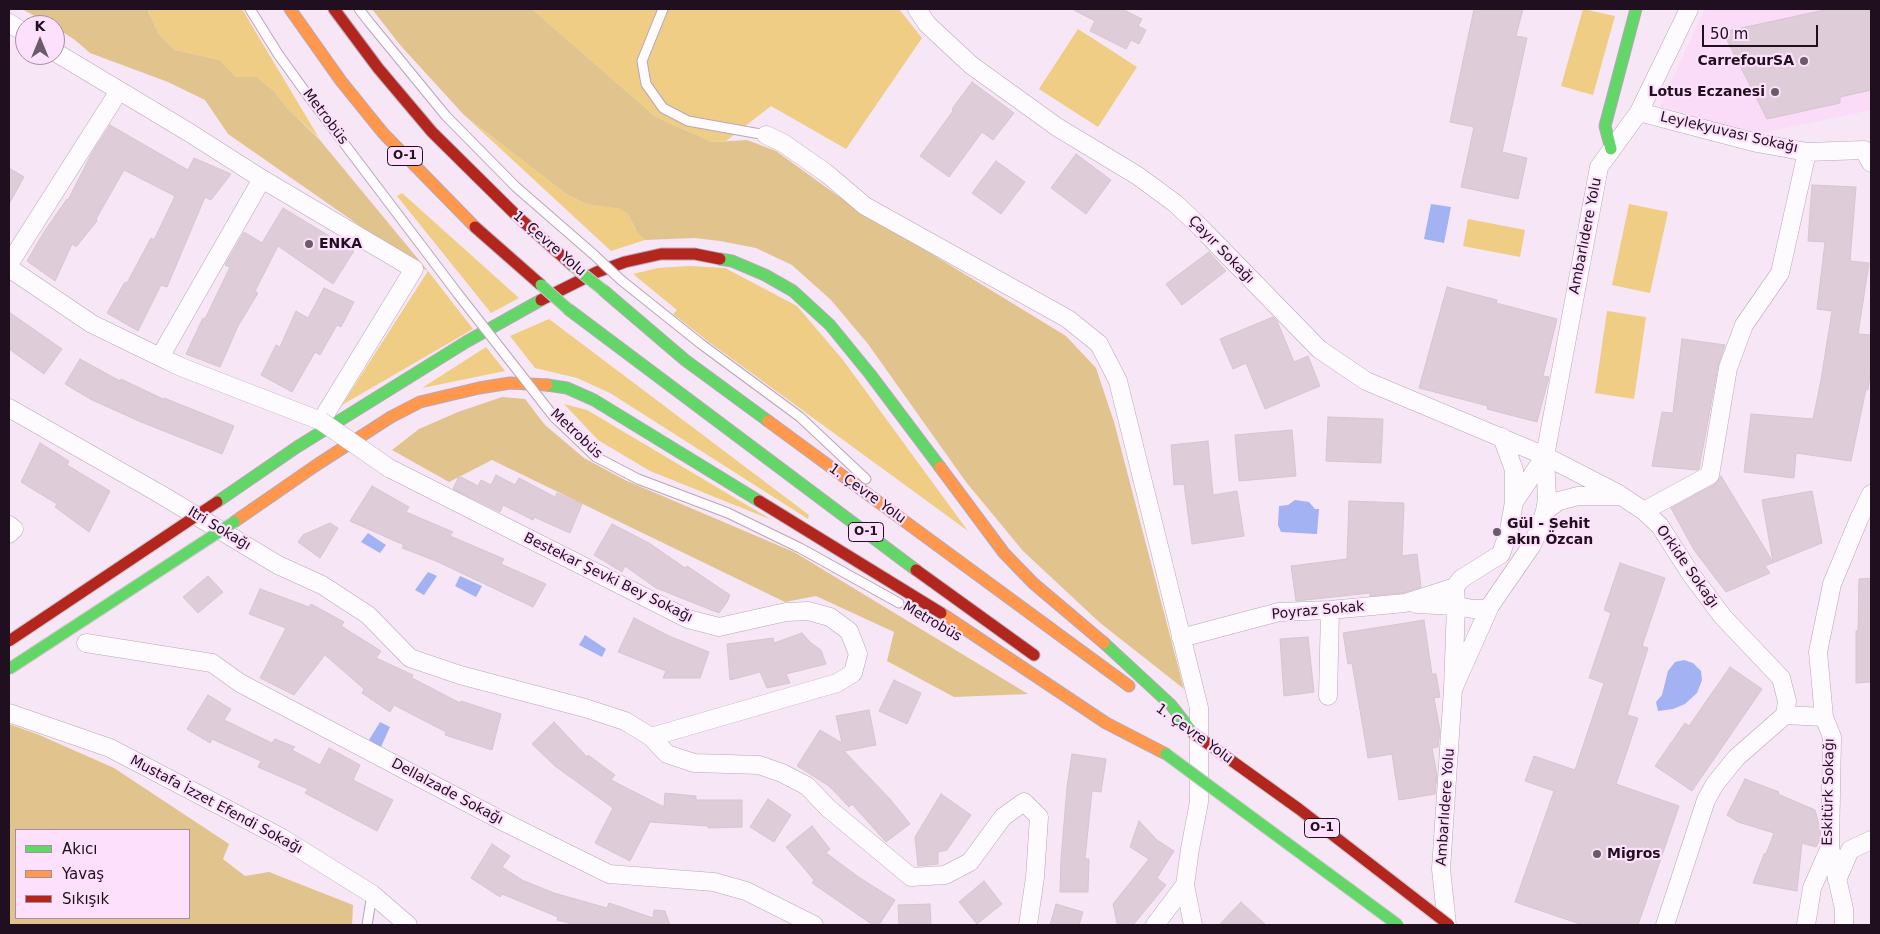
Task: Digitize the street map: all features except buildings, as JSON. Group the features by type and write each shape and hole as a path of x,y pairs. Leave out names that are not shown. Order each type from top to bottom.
{"main road":[{"name":"O-1","path":"290,9 341,81 383,133 484,235 568,309 954,598 1046,663"},
{"name":"1. Çevre Yolu","path":"334,9 378,68 432,132 517,216 573,266 686,360 1141,695"},
{"path":"1611,149 1605,126 1636,9"},
{"path":"9,641 297,447 466,342 571,284 626,262 661,254 695,254 732,261 765,275 793,291 830,325 870,374 1004,553 1033,583 1112,650 1171,705 1193,733"},
{"path":"9,669 391,417 420,402 478,388 510,383 545,385 567,388 594,400 624,417 836,550 944,615 1047,686 1106,723 1166,754"},
{"name":"1. Çevre Yolu","path":"1156,706 1299,809 1448,925"},
{"name":"O-1","path":"1113,714 1398,925"}],"street":[{"name":"Çayır Sokağı","path":"917,9 927,24 971,65 1057,127 1138,176 1176,204 1200,226 1319,349 1366,381 1545,456"},
{"name":"Ambarlıdere Yolu","path":"1453,689 1490,606 1532,545 1545,510 1547,500 1545,456 1599,166 1639,112 1689,9"},
{"path":"9,268 92,324 181,367 321,422 414,268 262,179 190,133 65,58"},
{"path":"9,264 119,91"},
{"name":"Leylekyuvası Sokağı","path":"1639,112 1757,143 1807,152 1864,150 1871,163"},
{"path":"766,135 783,143 826,173 865,206 1068,319 1100,344 1118,381 1199,708 1199,802 1185,885 1193,925"},
{"path":"1644,510 1710,475 1728,368 1744,325 1780,273 1807,152"},
{"path":"160,357 262,179"},
{"name":"Itri Sokağı","path":"9,408 160,494 278,565 322,586 368,614 410,658 460,675 585,708 625,721 651,737 667,754 694,763 759,765 782,773 807,786 828,808 911,877 945,875 970,862 1003,817 1024,802 1039,817 1035,877 1028,925"},
{"name":"Bestekar Şevki Bey Sokağı","path":"321,422 389,468 688,619 719,627 786,612 808,611 830,617 849,631 858,654 852,673 837,683 651,737"},
{"path":"1502,437 1514,470 1514,502"},
{"name":"Ambarlıdere Yolu","path":"1448,925 1441,869 1453,689 1455,587 1461,579 1501,554 1510,530 1514,502 1545,456"},
{"name":"Orkide Sokağı","path":"1545,456 1622,496 1644,510 1660,526 1690,573 1723,617 1781,678 1787,700 1785,716"},
{"path":"1665,925 1706,800 1716,784 1736,758 1785,716 1824,717 1818,652 1832,584 1858,519 1871,494"},
{"path":"1545,510 1559,501 1578,496 1622,496"},
{"path":"9,525 14,529 9,534"},
{"name":"Poyraz Sokak","path":"1181,638 1279,612 1330,610 1405,603 1455,587"},
{"path":"1405,603 1473,609 1484,609 1490,606"},
{"path":"1328,696 1330,610"},
{"name":"Dellalzade Sokağı","path":"86,643 212,664 249,688 506,823 609,874 714,882 746,890 814,925"},
{"name":"Mustafa İzzet Efendi Sokağı","path":"9,713 110,748 282,838 372,894 408,925"},
{"name":"Eskitürk Sokağı","path":"1806,925 1812,888 1830,847 1832,737 1824,717"},
{"path":"1838,880 1850,850 1871,840"},
{"path":"1830,847 1844,909 1844,925"},
{"path":"1154,925 1185,885"}],"lane":[{"name":"Metrobüs","path":"250,9 278,54 309,97 458,294 554,417 596,457 638,479 728,513 800,548 911,610"},
{"path":"360,9 446,116 516,187 621,280 701,344 800,417 861,472 895,514"},
{"path":"663,9 642,61 646,84 663,108 688,122 766,135"},
{"name":"Metrobüs","path":"963,639 1047,686"},
{"path":"367,925 372,894"}],"shaded area":[{"path":"22,9 147,9 159,34 175,50 220,60 236,77 257,77 275,92 288,109 319,139 428,271 391,250 356,223 228,134 205,100 168,82 90,53 65,34 65,15 33,15"},
{"path":"147,9 242,9 319,138 288,109 275,92 257,77 236,77 220,60 175,50 159,34"},
{"path":"372,9 532,9 656,117 712,142 747,140 776,151 845,201 1066,336 1096,368 1114,422 1184,689 1099,622 1023,551 966,482 868,344 831,300 792,265 756,248 720,241 695,238 645,240 637,232 627,213 618,208 586,204 566,194 464,115 401,46"},
{"path":"532,9 899,9 922,38 846,149 771,106 726,141 712,142 656,117"},
{"path":"1583,9 1615,16 1593,95 1561,86"},
{"path":"1712,9 1871,9 1871,110 1752,135 1660,106 1704,11"},
{"path":"1078,29 1137,67 1098,127 1039,89"},
{"path":"464,115 566,194 586,204 618,207 627,213 635,229 645,240 611,251"},
{"path":"402,193 519,298 491,313 397,196"},
{"path":"1629,204 1668,212 1650,293 1612,285"},
{"path":"1468,219 1525,230 1520,257 1463,246"},
{"path":"690,266 725,268 797,306 843,360 968,531 709,342 673,314 677,310 633,274 658,268"},
{"path":"428,271 473,329 342,405"},
{"path":"1607,311 1646,317 1634,399 1595,393"},
{"path":"549,319 809,515 808,519 610,393 577,378 535,368 510,336"},
{"path":"486,347 505,371 422,388"},
{"path":"502,397 525,399 545,425 584,458 625,480 794,552 1028,694 954,697 887,661 894,632 816,596 785,602 492,460 449,482 392,450 419,429 458,412"},
{"path":"564,404 587,410 772,520 650,471 598,440"},
{"path":"9,724 37,734 114,768 229,844 223,859 245,876 269,872 353,905 352,925 9,925"}],"water":[{"path":"1431,204 1451,207 1444,243 1424,239"},
{"path":"1295,500 1309,502 1315,509 1319,509 1317,534 1281,532 1278,525 1279,506 1288,505"},
{"path":"368,533 386,545 380,553 361,542"},
{"path":"428,572 437,576 424,595 415,590"},
{"path":"460,576 482,586 476,597 455,586"},
{"path":"585,635 606,649 602,657 579,645"},
{"path":"1684,660 1693,663 1701,671 1702,680 1697,693 1685,704 1673,709 1658,711 1656,702 1662,695 1668,671 1675,662"},
{"path":"380,722 390,727 381,747 369,740"}],"traffic: fast":[{"path":"1611,149 1605,126 1636,9"},
{"path":"720,259 732,261 765,275 793,291 830,325 870,374 940,467"},
{"path":"573,266 603,290"},
{"path":"541,285 568,309"},
{"path":"603,290 685,360 768,421"},
{"path":"217,502 297,447 466,342 541,300"},
{"path":"568,309 916,570"},
{"path":"547,385 567,388 594,400 759,501"},
{"path":"9,669 234,522"},
{"path":"1104,643 1171,705 1193,733"},
{"path":"1166,754 1398,925"}],"traffic: slow":[{"path":"290,9 341,81 383,133 475,227"},
{"path":"234,522 318,464 391,417 420,402 479,388 510,383 547,385"},
{"path":"768,421 1129,686"},
{"path":"940,467 1004,553 1033,583 1104,643"},
{"path":"941,613 1106,723 1166,754"}],"traffic: jam":[{"path":"334,9 378,68 432,132 517,216 573,266"},
{"path":"475,227 541,285"},
{"path":"541,300 597,272 625,262 661,254 695,254 720,259"},
{"path":"759,501 941,613"},
{"path":"9,641 217,502"},
{"path":"916,570 1034,655"},
{"path":"1193,733 1299,809 1449,925"}],"place":[{"name":"CarrefourSA","path":"1804,61"},
{"name":"Lotus Eczanesi","path":"1775,92"},
{"name":"ENKA","path":"309,244"},
{"name":"Gül - Şehit akın Özcan","path":"1497,532"},
{"name":"Migros","path":"1597,854"}]}
